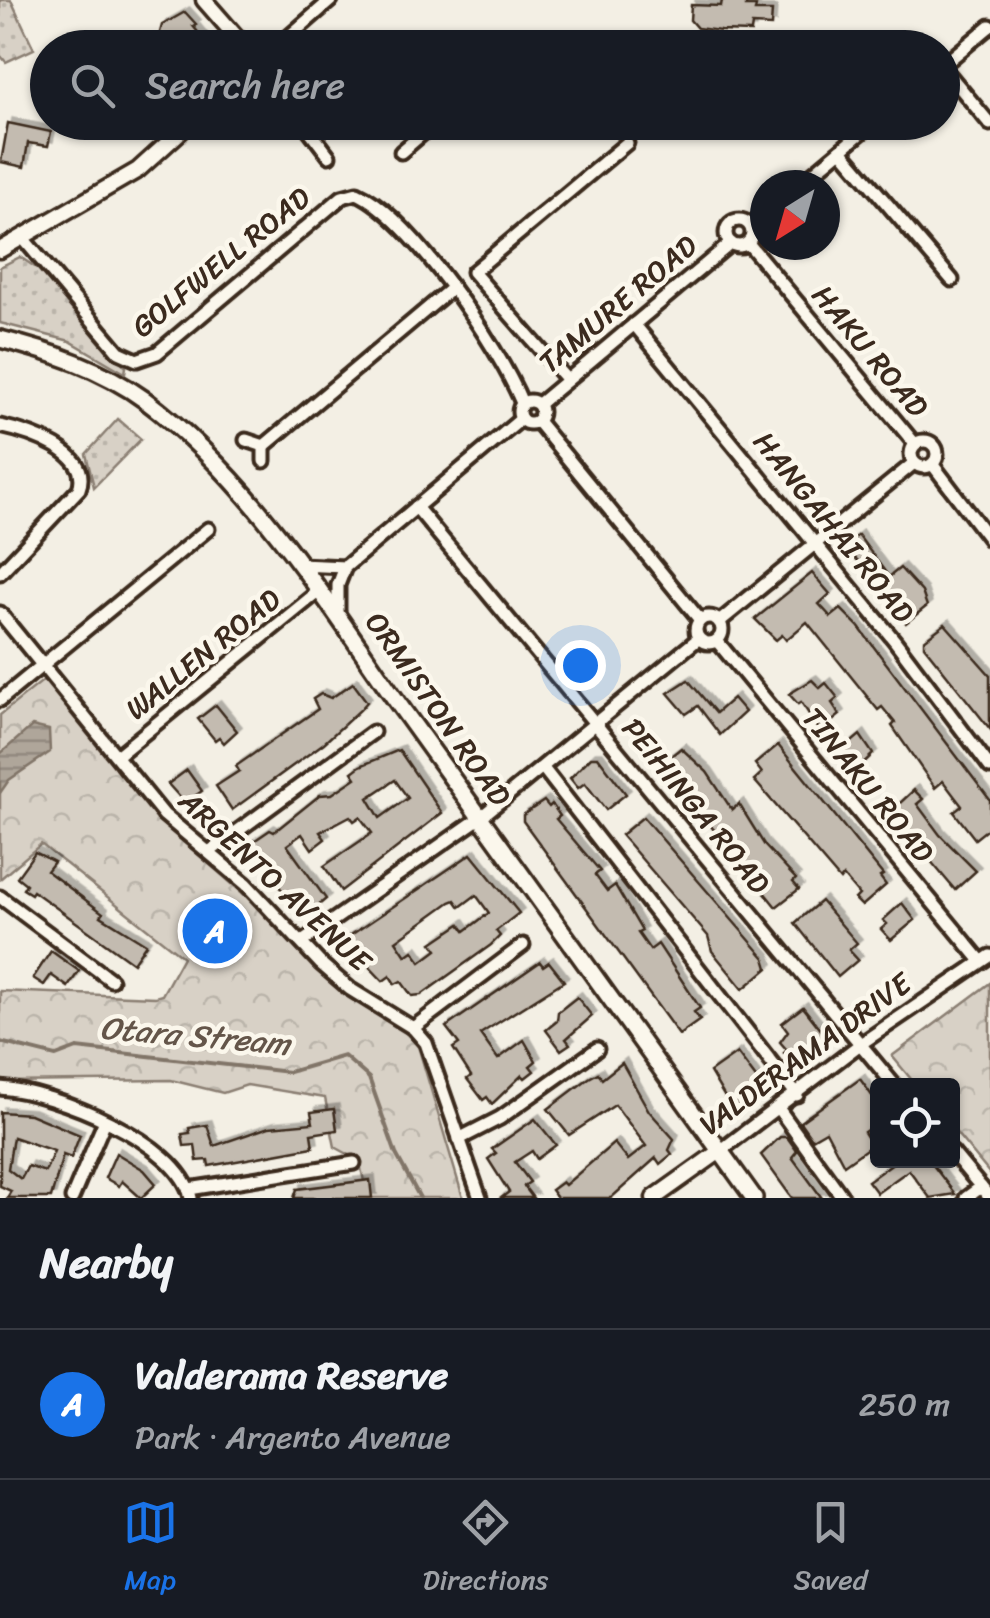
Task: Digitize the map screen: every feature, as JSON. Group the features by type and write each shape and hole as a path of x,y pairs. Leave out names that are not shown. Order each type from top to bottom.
{"main road":[{"name":"ORMISTON ROAD","path":"0,339 56,353 142,398 186,435 300,565 338,615 754,1198"}],"street":[{"path":"204,0 230,30"},
{"path":"297,30 331,0"},
{"path":"960,51 990,26"},
{"path":"960,88 990,124"},
{"path":"0,250 138,170 171,140"},
{"path":"317,140 329,156"},
{"path":"401,152 415,140"},
{"path":"817,170 853,140"},
{"path":"567,380 473,272 627,143"},
{"path":"841,150 952,280"},
{"name":"GOLFWELL ROAD","path":"22,237 130,359 157,353 342,197 356,193 375,204 452,288"},
{"path":"750,226 741,220 730,223 726,233 730,243 748,244 750,240"},
{"name":"TAMURE ROAD","path":"538,404 730,243"},
{"name":"HAKU ROAD","path":"748,244 916,444"},
{"path":"264,461 264,446 452,288 486,332 522,403 521,419"},
{"name":"HANGAHAI ROAD","path":"634,324 815,543 990,767"},
{"path":"522,403 538,404 538,420 700,620"},
{"path":"338,615 338,585 345,567 521,419 538,420"},
{"path":"0,426 27,432 59,450 80,466 84,478 79,489 0,573"},
{"path":"246,440 264,446"},
{"path":"923,441 934,446 937,458 933,464 925,468 914,463 911,451 916,444 923,441"},
{"path":"718,622 914,463"},
{"path":"933,464 990,540"},
{"name":"PEIHINGA ROAD","path":"416,507 888,1078"},
{"path":"0,700 208,530"},
{"path":"300,565 345,567"},
{"name":"WALLEN ROAD","path":"118,755 320,591"},
{"name":"ARGENTO AVENUE","path":"0,612 164,816 209,852 350,989 413,1028 432,1058 480,1198"},
{"path":"707,617 718,622 722,634 717,640 710,644 698,638 696,627 700,620 707,617"},
{"path":"302,942 481,817 698,638"},
{"name":"TINAKU ROAD","path":"717,640 986,958"},
{"path":"209,852 373,732"},
{"path":"544,768 796,1095"},
{"path":"0,897 111,980"},
{"path":"413,1028 523,945"},
{"name":"VALDERAMA DRIVE","path":"654,1198 859,1045 986,958"},
{"path":"459,1140 500,1118 597,1049"},
{"path":"0,1088 28,1091 104,1122 168,1159 190,1194 354,1162"},
{"path":"778,1108 843,1198"},
{"path":"72,1198 104,1122"},
{"path":"960,1161 986,1192 966,1198"}],"green space":[{"path":"0,0 11,0 30,40 30,51 6,62 0,55"},
{"path":"20,257 41,271 126,367 125,373 70,341 0,323 0,267"},
{"path":"118,419 141,439 94,487 86,454"},
{"path":"45,679 161,822 255,904 312,965 398,1025 418,1046 463,1198 368,1198 359,1160 335,1147 325,1098 247,1085 223,1093 171,1080 0,1082 0,991 155,997 162,995 183,957 41,844 0,879 0,715"},
{"path":"990,983 990,1174 960,1138 960,1078 910,1078 892,1056"}],"shaded area":[{"path":"32,726 49,730 50,752 9,780 0,793 0,754"}],"building":[{"path":"722,0 746,0 746,6 756,6 755,11 772,11 771,26 712,30 697,28 690,20 691,5 721,6"},
{"path":"185,12 196,30 161,30 162,25"},
{"path":"8,123 30,128 30,140 49,140 48,146 28,143 24,167 1,162"},
{"path":"858,535 889,577 900,568 922,592 927,606 906,623 888,594 848,550 847,544"},
{"path":"812,573 830,594 819,604 831,617 841,609 858,626 990,800 990,827 975,839 954,812 962,806 943,781 935,788 892,726 895,723 882,707 878,710 807,622 786,640 782,635 776,640 755,619"},
{"path":"945,624 990,675 990,729 924,646 924,640"},
{"path":"688,680 716,713 733,698 745,712 720,735 698,706 686,714 668,693"},
{"path":"812,680 820,688 826,683 838,698 832,703 840,715 820,731 801,702 798,704 789,694"},
{"path":"353,683 367,702 360,710 324,743 232,810 216,786 239,771 236,766 318,709 313,699 321,694 331,698"},
{"path":"216,705 237,731 224,743 219,737 215,740 198,719"},
{"path":"860,735 873,754 854,772 840,752"},
{"path":"778,745 883,875 880,877 886,885 862,906 855,899 859,895 843,876 840,880 754,780 762,773 755,764"},
{"path":"681,748 707,772 732,810 739,804 765,846 796,879 793,882 799,889 776,907 661,764"},
{"path":"399,750 442,813 341,891 324,866 372,833 360,817 354,821 350,816 320,832 325,839 312,849 302,834 287,845 326,899 307,915 294,896 289,900 258,862 253,866 242,849 270,830 274,832 320,795 332,794 356,778 352,772","holes":["395,780 408,798 380,818 368,798"]},
{"path":"591,757 598,757 626,794 606,810 585,783 578,788 570,778"},
{"path":"187,770 202,791 185,803 168,784"},
{"path":"914,790 923,799 917,804 940,835 976,871 955,890 898,822 896,825 887,815"},
{"path":"544,801 549,807 552,804 560,816 556,819 600,871 595,875 607,891 615,885 642,931 638,933 650,950 658,944 700,1008 694,1012 700,1020 679,1035 523,821 523,815"},
{"path":"643,817 765,958 768,968 743,989 712,951 708,936 621,835"},
{"path":"35,852 54,862 47,871 103,913 101,916 146,944 133,963 33,891 31,894 23,889 26,884 17,877"},
{"path":"471,854 519,913 496,931 500,936 491,945 421,995 412,996 401,981 395,984 390,976 383,981 357,954 353,957 339,943","holes":["476,895 489,913 465,931 460,924 432,943 437,950 421,962 413,951 406,956 396,941 455,900 460,907"]},
{"path":"821,901 857,943 849,950 858,960 838,977 795,923"},
{"path":"902,903 915,920 891,940 881,929 887,924 883,920"},
{"path":"51,951 79,971 68,987 51,975 44,985 33,978"},
{"path":"540,962 543,966 549,962 564,981 480,1034 498,1059 524,1040 536,1061 530,1066 534,1071 525,1078 522,1075 492,1104 487,1097 483,1100 467,1079 471,1076 453,1048 459,1044 446,1027"},
{"path":"577,997 592,1016 566,1039 570,1044 561,1050 546,1030 557,1021 558,1012"},
{"path":"803,1007 829,1040 797,1064 784,1053 787,1050 780,1042 788,1031 782,1023"},
{"path":"737,1053 761,1085 753,1090 757,1096 738,1109 734,1103 730,1106 710,1072"},
{"path":"622,1063 649,1111 674,1139 669,1150 672,1154 660,1164 656,1158 611,1198 557,1198 551,1190 562,1182 565,1185 614,1143 628,1160 646,1146 615,1105 569,1135 548,1109 589,1078 598,1073 602,1079"},
{"path":"860,1079 870,1093 870,1128 864,1132 870,1146 844,1165 826,1131 812,1139 800,1122"},
{"path":"334,1109 337,1130 311,1134 313,1147 209,1166 208,1160 197,1161 195,1145 184,1146 182,1134 190,1133 189,1128 207,1125 214,1146 269,1127 313,1123 311,1112"},
{"path":"0,1112 30,1114 80,1135 71,1158 63,1155 51,1198 7,1198 11,1191 0,1186","holes":["13,1137 54,1151 45,1172 28,1166 21,1179 8,1169"]},
{"path":"535,1119 556,1145 537,1159 532,1151 515,1162 530,1182 524,1186 533,1198 501,1198 509,1192 488,1159 496,1153 492,1149"},
{"path":"780,1137 787,1137 797,1151 792,1157 822,1198 792,1198 761,1155"},
{"path":"116,1153 144,1170 156,1184 141,1198 122,1181 119,1186 105,1178"},
{"path":"886,1168 935,1168 955,1194 930,1198 909,1170 877,1193 868,1181"},
{"path":"370,1180 372,1198 294,1198 297,1189"}],"waterway":[{"name":"Otara Stream","path":"0,1042 56,1056 77,1048 289,1072 344,1056 369,1078 396,1154 420,1198"}],"place":[{"name":"Valderama Reserve","path":"215,931"}]}
